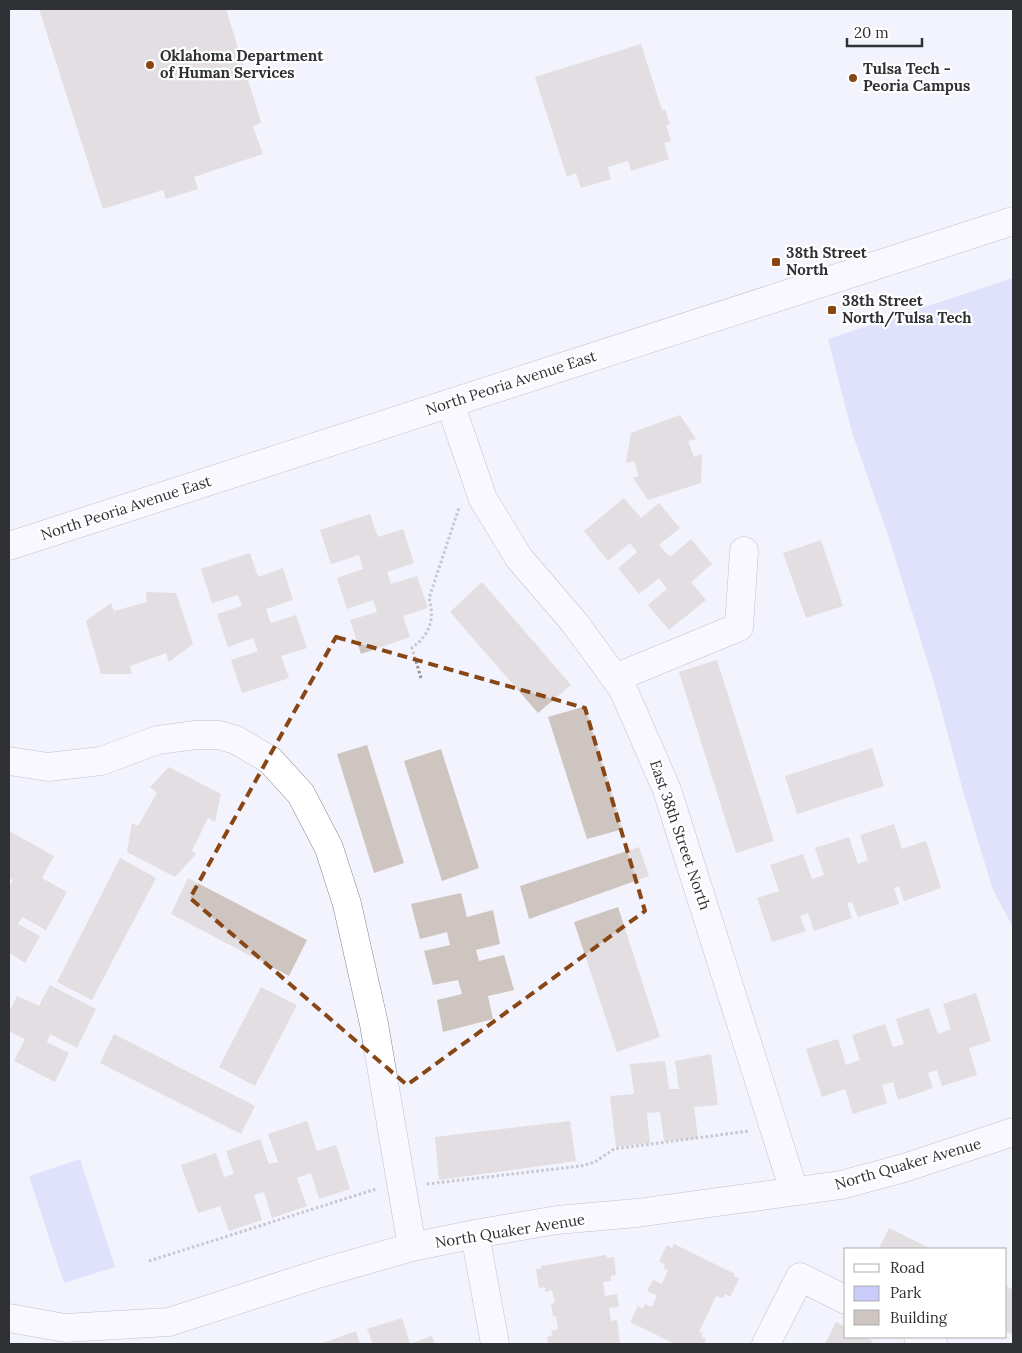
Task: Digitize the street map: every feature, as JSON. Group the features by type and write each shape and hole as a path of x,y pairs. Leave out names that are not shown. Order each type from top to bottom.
{"street":[{"name":"North Peoria Avenue East","path":"9,546 1013,221"},
{"name":"East 38th Street North","path":"450,403 483,499 519,558 574,622 623,689 668,790 794,1191"},
{"path":"615,678 740,626 744,552"},
{"path":"9,762 48,767 101,762 158,740 196,735 219,735 236,740 270,760 300,794 329,848 347,904 374,1024 412,1247"},
{"name":"North Quaker Avenue","path":"9,1318 65,1328 169,1322 321,1273 412,1247 557,1220 637,1213 841,1185 904,1168 1013,1132"},
{"path":"475,1234 495,1344"},
{"path":"766,1344 800,1277 844,1299"},
{"path":"920,1338 933,1344"}],"path":[{"path":"421,678 412,648 426,636 431,622 433,610 429,598 472,470"},
{"path":"149,1261 372,1189 582,1166 595,1162 614,1150 774,1128"}],"highlighted area":[{"path":"336,637 585,708 645,911 407,1085 190,898"}],"green space":[{"path":"1013,278 1013,927 993,890 963,791 935,686 889,538 852,432 828,339"},
{"path":"80,1159 115,1267 64,1283 29,1176"}],"building":[{"name":"Oklahoma Department of Human Services","path":"39,9 226,9 261,122 253,127 263,154 194,177 198,189 166,199 163,190 103,209"},
{"path":"641,44 662,110 665,109 670,124 666,125 671,141 664,143 669,159 631,171 628,161 608,167 611,179 581,188 576,173 567,177 535,77"},
{"path":"680,415 696,439 688,441 694,457 702,454 701,483 648,500 633,478 639,476 634,461 626,463 631,433"},
{"path":"624,498 641,518 659,503 680,528 659,545 670,557 691,539 712,564 691,582 706,600 669,630 648,605 667,589 659,578 639,594 618,568 637,552 630,543 608,561 584,531"},
{"path":"370,514 378,537 403,529 414,563 387,572 391,584 417,576 428,608 403,616 410,637 361,654 350,620 377,612 373,600 347,609 337,578 363,569 359,555 331,564 320,530"},
{"path":"821,540 843,606 806,618 783,553"},
{"path":"250,553 258,577 283,568 293,600 266,609 271,623 296,615 307,648 281,656 289,678 242,693 231,660 258,651 253,638 228,647 217,614 242,606 238,595 212,603 201,569"},
{"path":"482,582 571,685 538,713 450,612"},
{"path":"146,592 176,593 193,644 169,662 166,653 130,666 132,674 101,674 86,621 111,603 114,611 147,602"},
{"path":"717,660 774,841 736,853 679,672"},
{"path":"586,706 623,829 587,839 548,717"},
{"path":"367,745 404,863 374,873 337,754"},
{"path":"872,748 884,786 797,814 785,776"},
{"path":"441,749 479,868 442,881 404,761"},
{"path":"169,767 221,794 215,822 208,818 192,851 196,854 175,877 127,852 132,823 138,826 157,793 150,787"},
{"path":"894,824 902,849 926,841 941,888 904,901 899,886 894,888 899,904 858,917 852,902 847,903 852,918 814,931 808,913 800,916 806,931 772,942 757,898 779,891 770,865 803,854 812,879 824,875 815,848 849,837 858,864 868,860 860,835"},
{"path":"9,831 54,856 42,878 67,892 46,930 22,917 18,924 40,936 25,963 9,953 9,887 13,880 9,878"},
{"path":"639,847 649,876 529,919 520,886"},
{"path":"120,858 156,878 92,1000 57,982"},
{"path":"188,878 307,940 289,976 171,914"},
{"path":"461,893 467,917 493,910 500,944 476,950 479,961 504,955 514,990 488,996 493,1019 443,1032 437,1000 462,994 458,980 433,985 424,951 450,945 447,932 420,939 411,904"},
{"path":"618,907 660,1037 617,1052 574,922"},
{"path":"50,985 96,1009 77,1048 50,1034 47,1042 69,1053 55,1082 14,1061 25,1039 9,1031 9,1012 17,996 39,1006"},
{"path":"261,987 297,1005 255,1086 219,1067"},
{"path":"976,993 991,1041 969,1048 977,1075 942,1086 937,1070 928,1073 933,1088 898,1100 893,1082 882,1085 887,1103 853,1114 845,1089 822,1097 806,1049 838,1039 846,1065 860,1060 852,1035 885,1024 893,1047 904,1044 896,1019 929,1008 938,1034 951,1029 943,1004"},
{"path":"114,1034 255,1106 241,1134 100,1063"},
{"path":"711,1054 718,1105 694,1107 698,1138 664,1141 660,1112 647,1113 650,1143 616,1147 610,1096 634,1094 630,1064 665,1061 669,1089 679,1089 675,1061"},
{"path":"307,1121 317,1151 336,1145 350,1189 319,1199 311,1173 297,1178 307,1206 272,1218 264,1192 254,1195 262,1220 229,1231 220,1206 198,1213 181,1165 216,1153 224,1177 234,1174 226,1151 260,1139 269,1164 278,1162 268,1134"},
{"path":"570,1121 576,1161 439,1180 435,1137"},
{"path":"889,1228 929,1248 879,1248"},
{"path":"674,1244 735,1274 734,1276 739,1279 730,1297 725,1294 723,1298 716,1296 699,1332 703,1333 701,1336 706,1339 704,1344 675,1344 630,1322 638,1306 643,1309 645,1304 652,1307 657,1296 647,1291 653,1280 662,1284 668,1270 663,1268 665,1265 659,1261 667,1245 672,1248"},
{"path":"606,1255 607,1258 614,1257 616,1275 611,1276 611,1281 603,1282 605,1296 617,1294 619,1307 609,1308 611,1321 617,1320 620,1344 548,1344 547,1337 553,1335 551,1331 558,1329 556,1316 553,1316 551,1304 555,1303 552,1290 545,1292 545,1287 539,1288 536,1269 541,1269 541,1266"},
{"path":"1007,1287 1013,1290 1013,1335 1007,1332"},
{"path":"402,1318 410,1344 373,1344 367,1329"},
{"path":"836,1322 844,1326 844,1338 866,1338 873,1341 871,1344 825,1344"},
{"path":"356,1331 360,1344 320,1344"},
{"path":"432,1336 435,1344 410,1344"}],"place":[{"name":"Oklahoma Department of Human Services","path":"150,65"},
{"name":"Tulsa Tech - Peoria Campus","path":"853,78"},
{"name":"38th Street North","path":"776,262"},
{"name":"38th Street North/Tulsa Tech","path":"832,310"}]}
